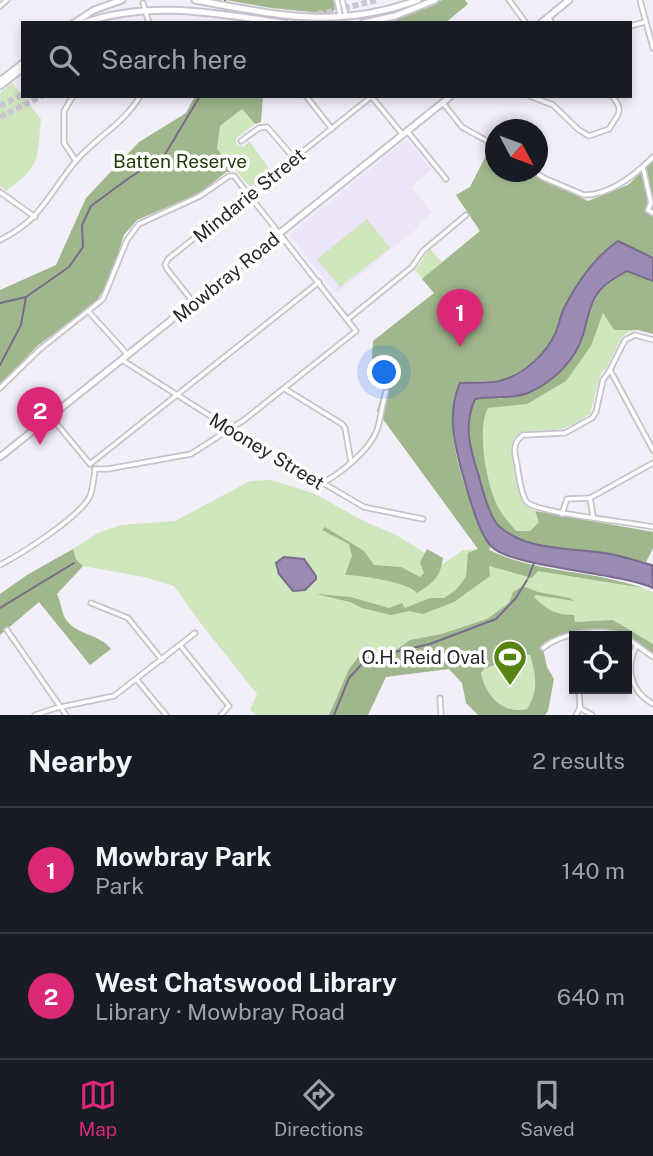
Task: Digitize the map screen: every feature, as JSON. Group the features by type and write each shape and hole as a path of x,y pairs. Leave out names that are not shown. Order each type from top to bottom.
{"main road":[{"path":"171,2 206,9 343,20 418,0"},
{"path":"372,21 396,16 435,0"},
{"path":"550,20 569,0"},
{"path":"199,1 275,21"},
{"path":"87,21 126,2"},
{"path":"77,21 94,10 126,2 156,2"},
{"path":"0,84 21,68"},
{"name":"Mowbray Road","path":"0,457 449,98"}],"street":[{"path":"0,6 7,0"},
{"path":"340,0 343,20"},
{"path":"509,0 525,21"},
{"path":"640,0 653,47"},
{"path":"143,3 148,21"},
{"path":"632,25 645,22"},
{"path":"72,98 64,111 64,143 76,161"},
{"path":"0,240 18,231 35,217 76,161 131,110 139,98"},
{"path":"308,98 332,129"},
{"name":"Mindarie Street","path":"194,303 165,265 169,259 370,98"},
{"path":"372,98 446,179"},
{"path":"535,98 553,105 589,136 609,129 620,111 620,105 614,98"},
{"path":"443,103 462,127 485,140"},
{"path":"241,141 259,128 267,127 294,158"},
{"path":"548,180 584,195 591,195 627,181 653,157"},
{"path":"643,167 652,203 648,210 653,213"},
{"path":"0,388 39,350 103,299 109,290 127,240 139,224 200,196 229,176 234,176 250,195 356,331 285,389 231,429 191,454 95,469 51,417"},
{"path":"0,192 35,217"},
{"path":"348,318 412,267 423,251 466,215"},
{"path":"90,464 319,282"},
{"path":"89,312 128,355"},
{"path":"653,340 635,335 628,337 603,380 596,412 592,418 565,433 526,434 519,438 514,446 525,500 537,509 653,527"},
{"name":"Mooney Street","path":"122,360 176,396 364,507 423,519"},
{"path":"610,370 653,450"},
{"path":"285,389 342,424 351,462"},
{"path":"322,483 351,462 377,431 386,392"},
{"path":"562,514 567,499 590,498 653,463"},
{"path":"0,565 20,555 79,510 90,496 95,469"},
{"path":"590,498 593,516"},
{"path":"91,603 128,618 162,660"},
{"path":"7,630 66,715"},
{"path":"35,715 110,698 137,680 195,633"},
{"path":"543,648 550,642 569,637"},
{"path":"632,641 653,657"},
{"path":"180,645 229,706 221,715"},
{"path":"638,645 630,658 631,674 639,692 653,704"},
{"path":"137,680 166,715"},
{"path":"576,715 580,708 579,694"},
{"path":"440,698 441,715"},
{"path":"580,708 592,715"}],"shaded area":[{"path":"407,139 431,169 411,187 432,213 417,224 419,227 336,294 289,235"},
{"path":"618,241 653,258 653,281 627,271 606,284 594,300 575,353 562,370 528,393 475,399 469,436 486,502 500,527 511,535 536,544 610,554 652,565 653,588 637,582 521,560 492,547 478,523 454,439 454,405 460,383 503,380 534,362 551,342 564,308 580,280 601,255"},
{"path":"284,557 304,559 316,576 305,590 293,591 279,574 276,563"}],"green space":[{"path":"226,0 333,0 335,8 332,14"},
{"path":"442,0 465,0 468,4 447,21 386,21"},
{"path":"12,83 21,98 24,98 41,119 35,161 26,175 6,191 0,186 0,93"},
{"name":"Batten Reserve","path":"194,98 263,98 261,122 255,124 242,109 220,126 217,149 235,171 226,172 200,193 137,220 124,235 110,279 96,302 36,347 0,386 0,290 56,265 86,198 139,142 186,113"},
{"path":"242,109 255,124 236,138 236,144 244,147 249,141 271,171 250,187 217,149 220,126"},
{"path":"485,158 485,182 548,182 588,201 628,185 653,161 653,258 640,250 460,383 473,510 489,549 529,564 613,580 653,592 653,644 613,620 574,622 510,603 487,619 441,634 410,640 393,652 375,652 359,656 349,669 329,715 257,715 250,710 257,694 174,586 144,577 83,566 76,559 73,549 98,533 121,525 175,521 250,481 271,480 313,493 398,536 443,564 463,550 478,549 377,411 388,374 372,359 373,341 434,293 415,270 430,249 442,262 480,231 456,195 470,187"},
{"path":"485,158 485,182 548,182 588,201 628,185 653,161 653,258 618,241 562,312 556,332 545,353 503,380 460,383 454,402 452,423 454,444 465,488 489,550 530,564 644,588 538,571 532,578 489,566 490,576 454,602 423,614 409,611 391,615 316,594 350,597 389,608 402,603 405,608 430,598 444,598 456,590 466,577 468,553 478,549 377,411 388,374 372,359 373,341 434,293 422,279 480,231 456,195 470,187"},
{"path":"367,219 390,248 340,287 317,259"},
{"path":"627,271 653,281 653,334 638,330 614,330 603,313 591,346 566,381 527,404 488,408 483,444 487,473 495,499 501,512 516,531 530,531 539,522 535,511 653,532 653,548 646,562 535,544 500,527 489,509 474,462 469,435 475,399 502,399 582,339 588,315 600,290"},
{"path":"653,281 638,330 628,332 622,337 607,367 601,373 590,414 560,429 519,434 512,445 522,492 535,511 653,532 653,548 646,562 517,538 488,504 475,399 588,315"},
{"path":"325,527 364,551 374,565 401,567 420,577 424,573 420,562 427,549 443,558 440,570 431,583 417,593 394,582 345,575 352,556 349,544 322,530"},
{"path":"73,549 76,559 83,566 57,594 64,615 77,630 101,640 111,649 90,665 39,602 0,635 0,594"},
{"path":"523,586 538,592 570,598 574,601 536,595 534,597 552,611 574,615 575,622 613,620 631,631 569,631 569,637 543,649 547,667 554,679 545,715 478,715 466,703 462,683 449,669 386,677 368,715 329,715 349,669 359,656 375,652 393,652 410,640 441,634 487,619 509,603 513,592","holes":["520,655 530,655 535,683 531,702 527,709 518,710 510,709 496,701 486,688 481,673 484,669"]},
{"path":"632,631 653,644 653,657 632,641"},
{"name":"O.H. Reid Oval","path":"520,655 530,655 535,683 527,709 518,710 510,709 496,701 486,688 481,673 484,669"}],"waterway":[{"path":"225,0 226,11"},
{"path":"0,365 21,325 26,297 69,267 83,247 82,225 91,206 164,156 199,98"},
{"path":"0,303 26,297"},
{"path":"0,608 74,563"},
{"path":"528,578 534,563"},
{"path":"334,715 349,678 361,665 376,656 430,644 496,619 516,598 527,580"}],"tunnel":[{"path":"273,21 329,12 377,0"},
{"path":"332,21 346,18"},
{"path":"0,106 21,95"},
{"path":"0,117 38,98"}],"place":[{"name":"Mowbray Park","path":"460,347"},
{"name":"West Chatswood Library","path":"40,445"},
{"name":"O.H. Reid Oval","path":"510,687"}]}
